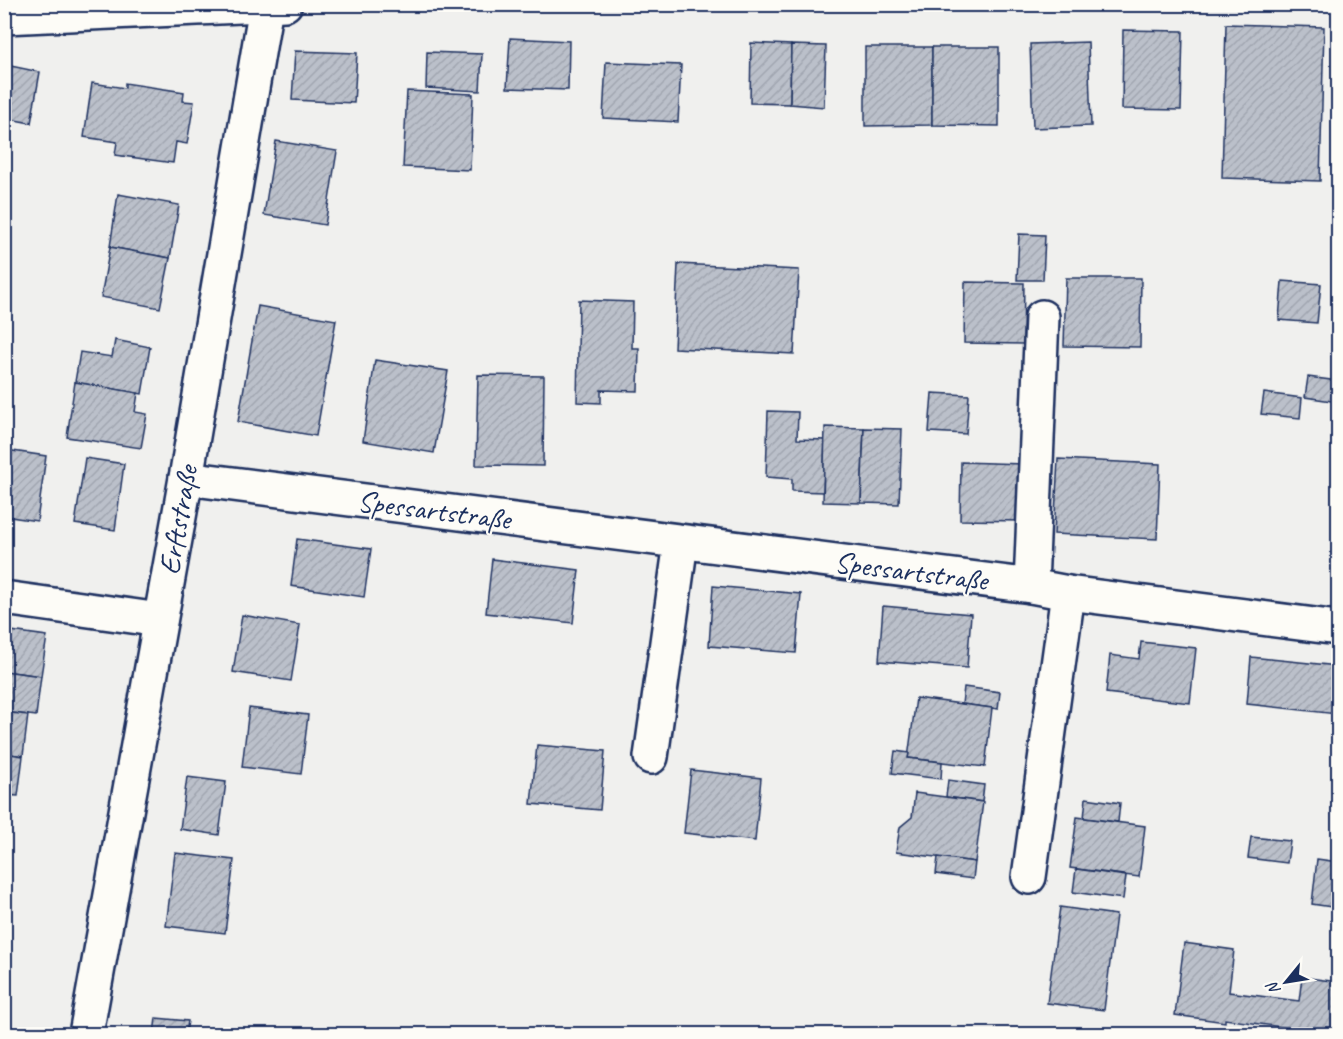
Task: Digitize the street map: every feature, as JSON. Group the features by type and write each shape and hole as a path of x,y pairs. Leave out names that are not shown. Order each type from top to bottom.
{"street":[{"path":"4,17 276,5"},
{"name":"Erftstraße","path":"86,1035 186,478 276,5"},
{"path":"1031,586 1042,316"},
{"name":"Spessartstraße","path":"186,478 1031,586 1068,593 1338,628"},
{"path":"651,757 681,542"},
{"path":"1029,877 1068,593"},
{"path":"4,598 160,620"}],"building":[{"path":"1226,24 1324,27 1320,181 1222,178"},
{"path":"1123,30 1183,31 1181,110 1122,109"},
{"path":"510,38 569,41 568,90 507,88"},
{"path":"1088,42 1091,126 1033,128 1030,44"},
{"path":"751,43 791,45 790,104 750,103"},
{"path":"791,45 826,46 824,107 790,104"},
{"path":"865,47 932,47 932,125 865,126"},
{"path":"932,47 999,47 999,126 932,125"},
{"path":"295,51 357,53 354,103 292,100"},
{"path":"427,52 482,54 480,91 426,88"},
{"path":"606,62 681,65 678,122 603,118"},
{"path":"6,65 40,72 31,123 4,118"},
{"path":"92,83 125,88 125,83 184,92 183,101 194,102 187,144 176,142 173,163 115,155 117,142 84,137"},
{"path":"407,91 473,94 470,170 403,167"},
{"path":"276,141 337,151 325,225 264,215"},
{"path":"118,194 179,205 170,258 110,247"},
{"path":"1019,234 1045,235 1043,280 1017,280"},
{"path":"110,247 170,258 160,308 101,297"},
{"path":"678,264 799,270 794,354 674,348"},
{"path":"1066,278 1141,278 1140,347 1064,346"},
{"path":"1282,281 1321,284 1317,323 1279,320"},
{"path":"965,282 1024,283 1023,344 964,343"},
{"path":"579,300 633,302 632,348 639,348 638,391 601,390 601,403 577,402"},
{"path":"258,306 336,320 316,436 238,422"},
{"path":"115,340 150,347 142,394 75,382 80,352 112,357"},
{"path":"375,360 448,371 434,453 363,441"},
{"path":"478,375 544,376 543,466 476,465"},
{"path":"1308,377 1338,381 1338,402 1305,397"},
{"path":"75,382 138,393 135,412 147,414 141,448 67,437"},
{"path":"932,393 969,395 966,434 929,432"},
{"path":"1264,393 1302,398 1300,418 1261,414"},
{"path":"768,411 798,412 797,439 825,440 823,492 792,491 792,479 766,477"},
{"path":"825,427 864,428 861,503 823,502"},
{"path":"864,428 902,429 899,504 861,503"},
{"path":"6,450 46,456 37,521 4,516"},
{"path":"85,458 124,464 115,530 75,524"},
{"path":"1058,459 1160,464 1157,539 1054,534"},
{"path":"961,462 1023,464 1022,521 960,520"},
{"path":"297,539 371,549 364,597 291,586"},
{"path":"492,559 579,570 573,623 486,613"},
{"path":"713,586 801,594 796,653 709,646"},
{"path":"883,606 971,614 967,668 879,661"},
{"path":"242,615 300,625 291,681 233,672"},
{"path":"4,630 47,636 41,676 4,671"},
{"path":"1141,642 1196,648 1190,703 1106,693 1110,655 1139,659"},
{"path":"1251,657 1338,666 1337,714 1247,704"},
{"path":"4,671 41,676 36,716 4,712"},
{"path":"964,687 1000,692 998,709 962,704"},
{"path":"916,698 992,708 985,767 908,758"},
{"path":"249,708 308,715 301,774 242,767"},
{"path":"4,712 28,715 23,756 4,753"},
{"path":"537,745 605,751 600,810 531,804"},
{"path":"895,751 909,753 908,758 942,762 941,779 892,773"},
{"path":"4,753 23,756 18,796 4,795"},
{"path":"691,770 761,778 755,841 684,833"},
{"path":"187,777 226,782 219,835 180,829"},
{"path":"948,780 984,785 982,802 946,797"},
{"path":"915,793 983,802 975,862 896,852 900,827 912,817"},
{"path":"4,795 9,795 4,829"},
{"path":"1086,798 1120,803 1118,822 1084,818"},
{"path":"1077,817 1145,826 1139,877 1070,868"},
{"path":"1251,837 1290,841 1287,863 1248,858"},
{"path":"175,853 234,860 225,933 166,926"},
{"path":"938,857 975,862 973,879 936,874"},
{"path":"1317,859 1338,862 1338,908 1312,904"},
{"path":"1076,869 1126,876 1123,899 1073,892"},
{"path":"1060,907 1116,915 1104,1010 1047,1003"},
{"path":"1184,943 1234,950 1229,992 1299,1001 1302,977 1338,982 1338,1034 1295,1034 1295,1029 1225,1019 1225,1022 1175,1015"},
{"path":"156,1018 188,1021 186,1033 194,1034 154,1034"}]}
